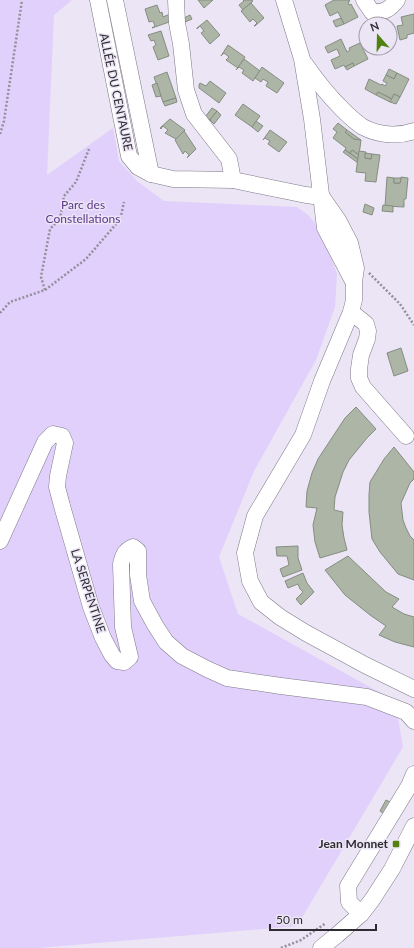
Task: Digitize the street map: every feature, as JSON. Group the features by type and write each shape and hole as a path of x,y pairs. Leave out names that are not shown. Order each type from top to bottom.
{"street":[{"name":"ALLÉE DU CENTAURE","path":"98,0 130,156 138,167 151,174 172,178 233,180 322,197"},
{"name":"ALLÉE DU CENTAURE","path":"115,0 151,174"},
{"path":"176,0 177,23 186,90 194,114 229,159 233,180"},
{"path":"284,0 302,59 312,119 322,197 338,220 350,243 355,275 354,300 351,312 322,381 303,435 255,516 245,553 250,582 261,602 280,617 365,665 414,689"},
{"path":"364,0 372,12 378,12 384,11 391,7 397,0"},
{"path":"302,59 318,84 335,103 352,119 364,127 379,133 395,134 414,131"},
{"path":"312,119 319,108 327,103 335,103"},
{"path":"351,312 366,324 368,331 359,369 359,378 363,388 406,436"},
{"name":"LA SERPENTINE","path":"0,541 46,442 53,434 62,436 65,443 57,487 91,607 103,638 117,661 124,662 130,657 123,627 121,564 123,555 127,549 133,547 138,551 138,575 142,600 166,642 182,656 227,678 367,697 406,712 414,721"},
{"path":"361,914 349,902 348,886 409,786 414,774"},
{"path":"321,948 361,914 372,900 392,869 414,826"}],"path":[{"path":"0,134 4,121 22,0"},
{"path":"45,290 41,277 50,229 60,219 64,196 76,182 89,149"},
{"path":"0,313 10,302 45,290 86,259 117,223 121,216 124,202"},
{"path":"355,275 366,270 400,304 414,325"},
{"path":"281,948 301,940 331,920"}],"green space":[{"name":"Parc des Constellations","path":"0,0 72,0 54,15 47,175 113,128 119,161 137,181 164,201 297,207 307,214 316,224 324,238 337,274 335,307 316,360 254,471 219,557 238,614 395,701 403,747 297,926 38,948 0,948"}],"building":[{"path":"198,0 213,0 204,8"},
{"path":"243,0 253,1 243,10 239,5 244,1"},
{"path":"334,0 349,0 349,5 351,4 358,17 344,24 338,12 330,16 325,5"},
{"path":"251,3 264,18 255,26 257,23 253,19 250,22 241,11"},
{"path":"157,5 160,13 162,12 163,17 170,14 172,21 152,28 155,26 153,21 149,22 145,9"},
{"path":"414,14 414,33 407,35 407,38 400,40 398,26 403,25 401,17"},
{"path":"190,15 192,19 185,22 184,18"},
{"path":"341,18 344,24 336,27 333,21"},
{"path":"207,20 220,35 210,44 201,33 204,31 200,26 197,29 197,28"},
{"path":"161,31 169,56 158,60 153,47 156,45 154,40 151,41 148,35"},
{"path":"341,39 347,52 350,50 349,48 358,44 358,56 366,56 368,59 354,66 353,63 345,67 344,65 335,69 331,60 340,56 337,49 328,53 325,47"},
{"path":"228,45 245,57 238,68 226,60 229,57 224,53 221,56"},
{"path":"244,59 260,71 253,81 242,73 244,70 239,67 236,70"},
{"path":"353,63 354,66 347,70 345,67"},
{"path":"262,67 284,83 277,93 266,86 268,82 263,79 261,82 255,78"},
{"path":"389,69 397,73 394,79 386,75"},
{"path":"167,72 176,98 163,102 154,77"},
{"path":"397,73 409,79 400,97 394,94 392,99 378,92 376,95 365,89 369,79 385,86 387,83 383,81 386,75 394,79"},
{"path":"210,81 226,93 219,103 199,88 200,83 206,86"},
{"path":"157,83 161,96 156,97 152,85"},
{"path":"378,92 392,99 390,102 376,95"},
{"path":"394,94 400,97 396,104 390,102"},
{"path":"176,98 177,102 165,106 163,102"},
{"path":"243,104 260,116 252,127 235,115"},
{"path":"212,108 217,111 210,120 205,117"},
{"path":"217,111 221,115 214,124 210,120"},
{"path":"170,119 185,130 176,139 165,133 168,130 163,126 161,129 160,128"},
{"path":"256,121 263,126 258,132 252,127"},
{"path":"338,123 347,130 345,132 354,139 361,140 359,155 352,150 350,153 345,150 346,148 333,138 337,132 333,129"},
{"path":"270,130 287,142 279,152 268,144 270,141 265,138 263,140"},
{"path":"347,130 361,140 354,139 345,132"},
{"path":"184,131 196,149 187,158 189,155 185,151 183,154 175,140"},
{"path":"345,150 358,159 358,163 343,152"},
{"path":"352,150 359,155 358,159 350,153"},
{"path":"359,151 366,152 365,158 371,159 372,154 380,155 376,182 365,181 366,173 356,172"},
{"path":"365,153 372,154 371,159 365,158"},
{"path":"387,177 394,178 394,183 400,183 401,177 408,178 404,207 385,206"},
{"path":"394,178 401,178 400,183 394,183"},
{"path":"365,204 374,208 372,215 363,212"},
{"path":"383,205 393,206 393,212 382,211"},
{"path":"401,348 408,371 394,376 387,353"},
{"path":"356,407 376,429 349,460 343,472 335,497 334,510 343,512 342,525 347,550 320,558 315,542 313,525 317,508 306,507 307,491 318,459 345,418"},
{"path":"394,447 414,472 414,479 410,483 401,503 403,520 410,536 414,540 414,580 398,574 380,552 372,539 369,512 370,482 384,459"},
{"path":"298,546 298,558 302,570 283,577 280,569 289,565 287,556 277,556 276,547"},
{"path":"348,556 386,592 399,599 392,607 404,614 414,617 414,647 395,642 379,635 386,626 345,595 325,570"},
{"path":"303,573 307,583 314,592 301,605 296,599 303,592 298,584 288,588 285,581"},
{"path":"386,800 392,803 386,815 380,811"}],"place":[{"name":"Jean Monnet","path":"396,844"}]}
